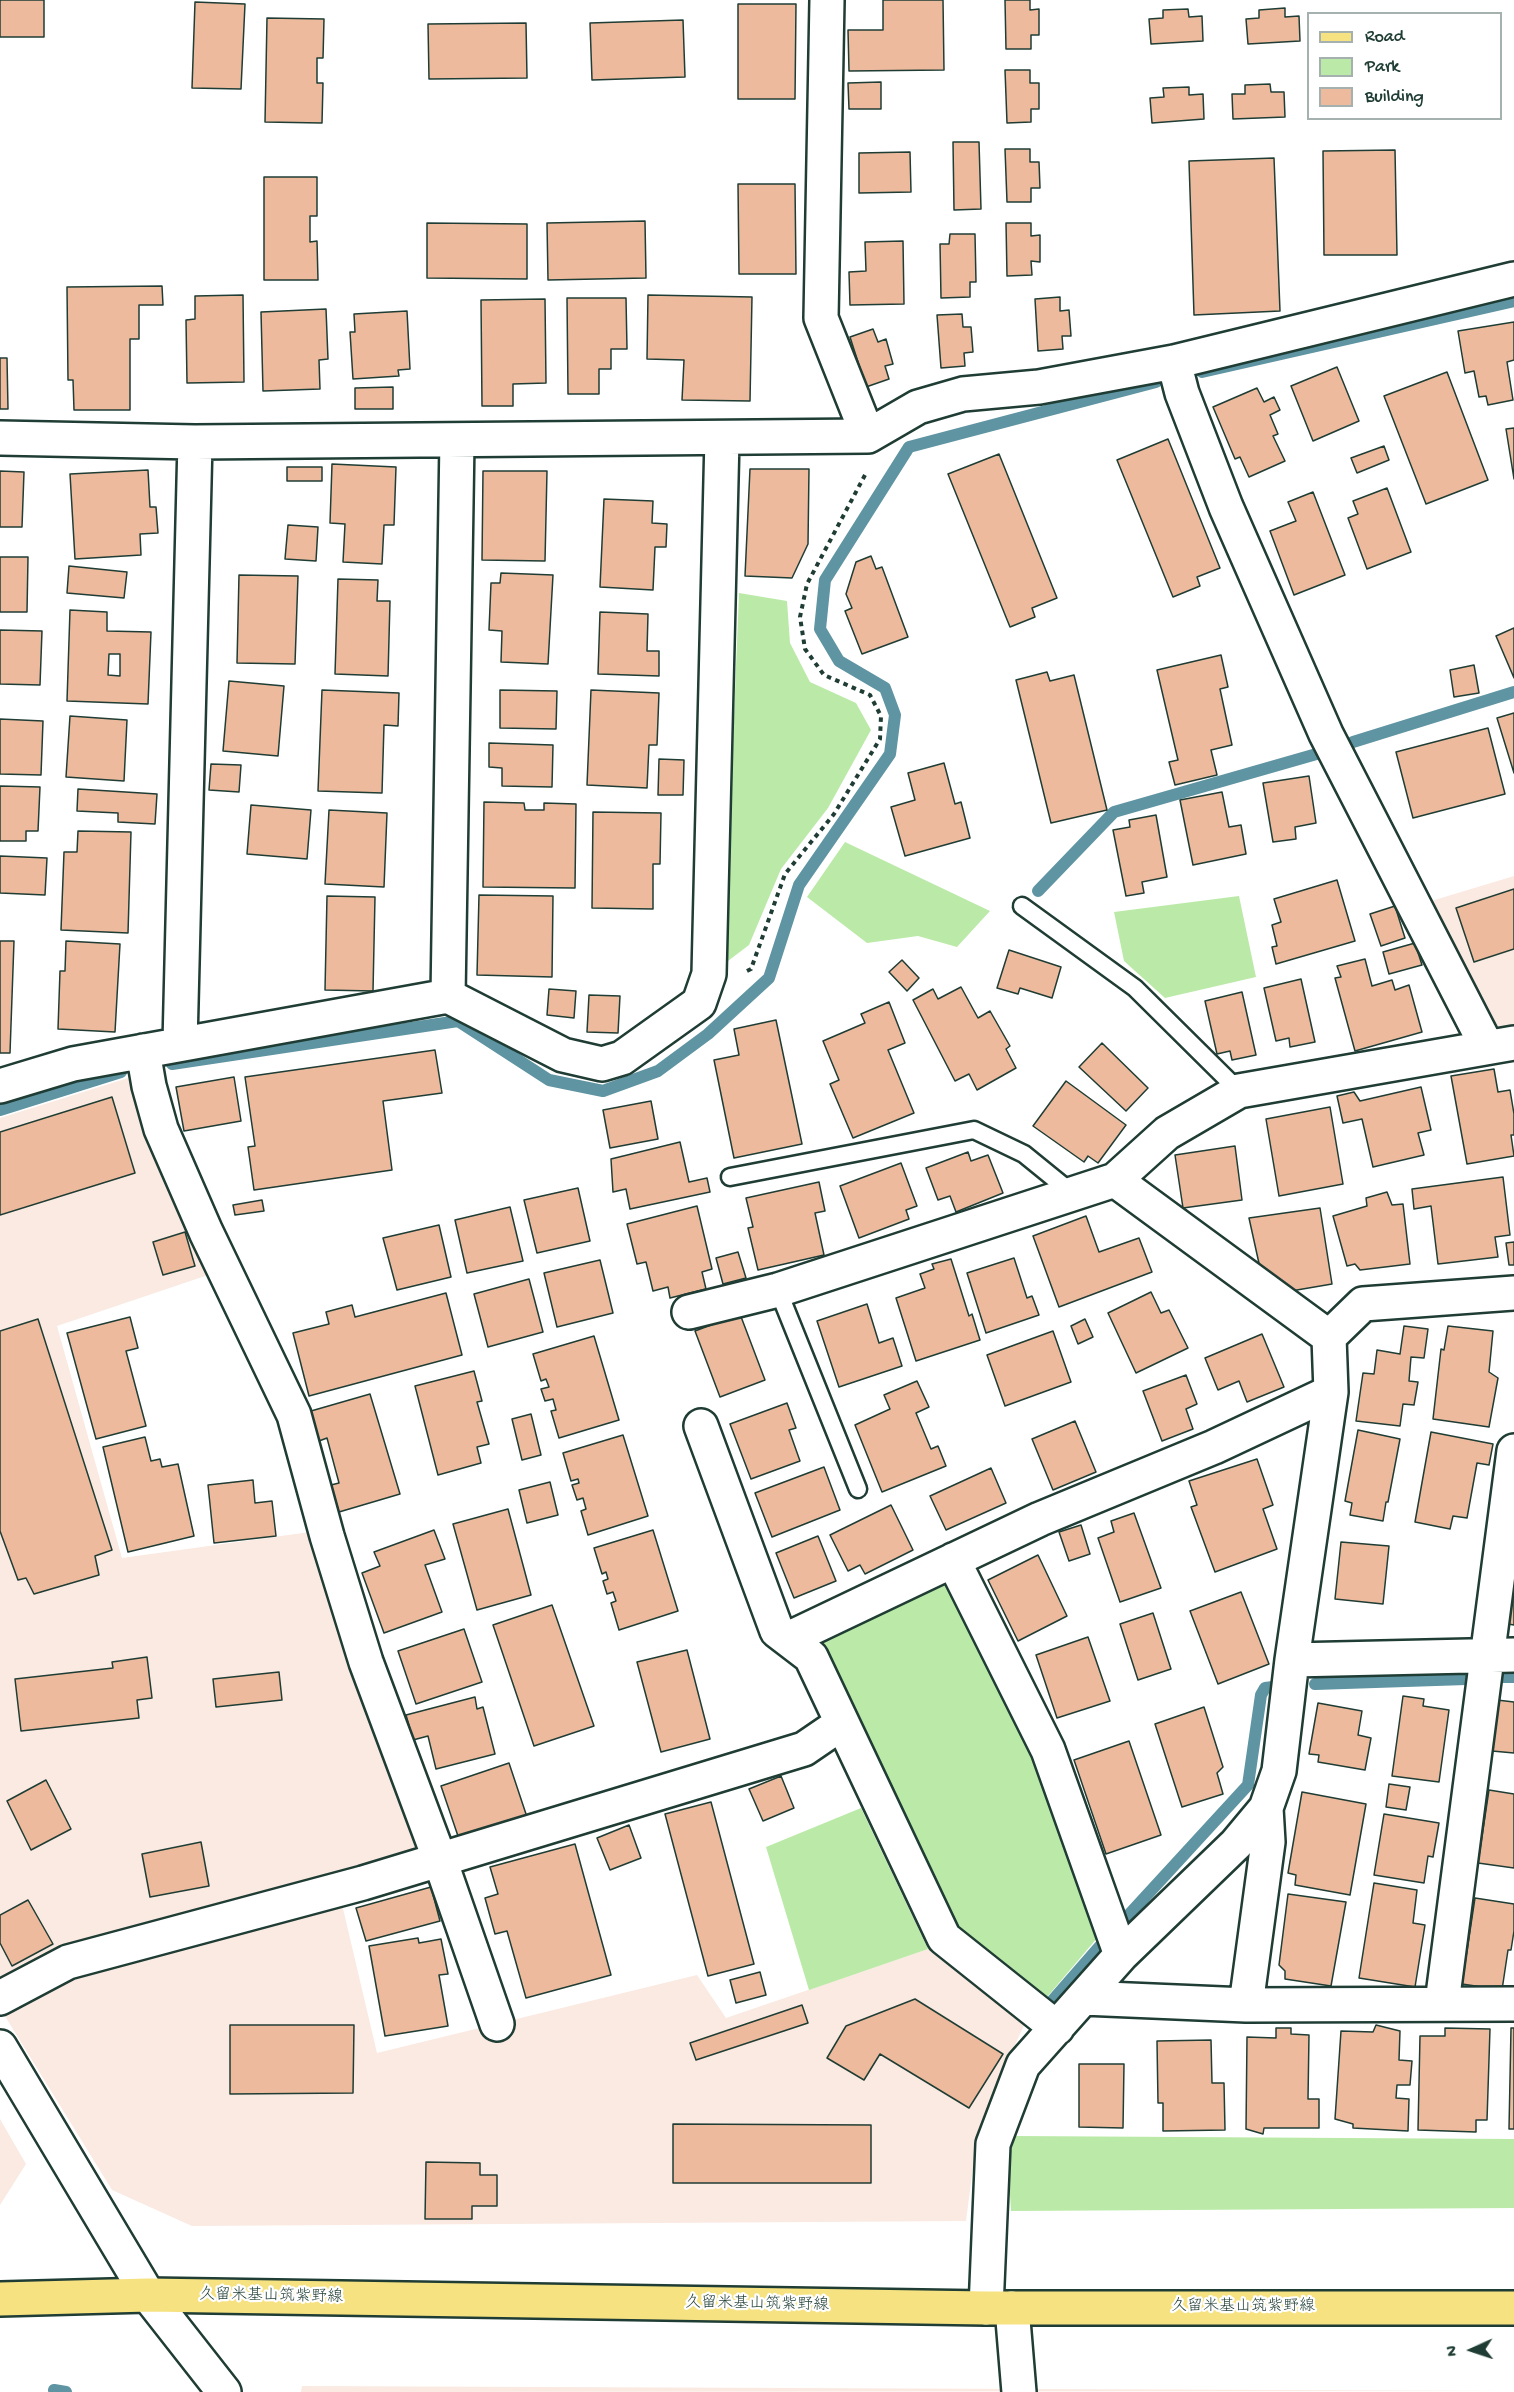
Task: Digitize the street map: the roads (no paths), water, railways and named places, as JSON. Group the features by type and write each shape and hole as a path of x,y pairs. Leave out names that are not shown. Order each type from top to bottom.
{"main road":[{"name":"久留米基山筑紫野線","path":"0,2299 148,2295 999,2308 1514,2308"}],"street":[{"path":"827,0 821,318 868,436"},
{"path":"0,438 195,441 868,436 918,407 963,394 1040,387 1174,362 1514,279"},
{"path":"689,1312 778,1290 1115,1180 1167,1132 1239,1092 1501,1045 1326,734 1226,507 1182,393 1174,362"},
{"path":"0,1086 73,1064 448,996 562,1055 602,1064 622,1058 699,1004 709,974 722,438"},
{"path":"448,996 458,440"},
{"path":"180,1043 195,441"},
{"path":"143,1051 149,1086 161,1129 206,1232 294,1414 327,1536 366,1662 440,1860 497,2024"},
{"path":"1115,1180 1329,1337"},
{"path":"1019,2392 999,2308 993,2144 1023,2065 1121,1955 1236,1844 1266,1808 1279,1771 1292,1660 1331,1392 1329,1337 1363,1304 1514,1293"},
{"path":"788,1639 1040,1519 1214,1447 1331,1392"},
{"path":"701,1426 777,1631 811,1658 944,1938 1057,2028"},
{"path":"1442,2003 1501,1655 1514,1451"},
{"path":"953,1560 1048,1750 1121,1955"},
{"path":"1292,1660 1501,1655"},
{"path":"0,1998 68,1962 352,1886 804,1749 842,1723"},
{"path":"1246,2005 1268,1842 1266,1808"},
{"path":"1083,1998 1246,2005 1514,2004"},
{"path":"0,2047 148,2295 224,2392"}],"lane":[{"path":"1022,906 1135,988 1239,1092"},
{"path":"730,1177 974,1130 1024,1154 1072,1193"},
{"path":"778,1290 858,1489"}],"waterway":[{"path":"1202,372 1514,301"},
{"path":"172,1064 458,1021 549,1080 603,1091 658,1071 708,1034 769,978 799,885 890,754 895,715 885,688 839,661 820,629 825,580 909,447 1156,382"},
{"path":"1353,742 1514,692"},
{"path":"1038,891 1114,812 1320,753"},
{"path":"0,1110 121,1072"},
{"path":"1500,1677 1514,1677"},
{"path":"1315,1684 1466,1679"},
{"path":"1124,1920 1248,1785 1261,1695 1265,1688 1273,1687"},
{"path":"1053,2000 1101,1945"},
{"path":"54,2390 66,2392"}]}
